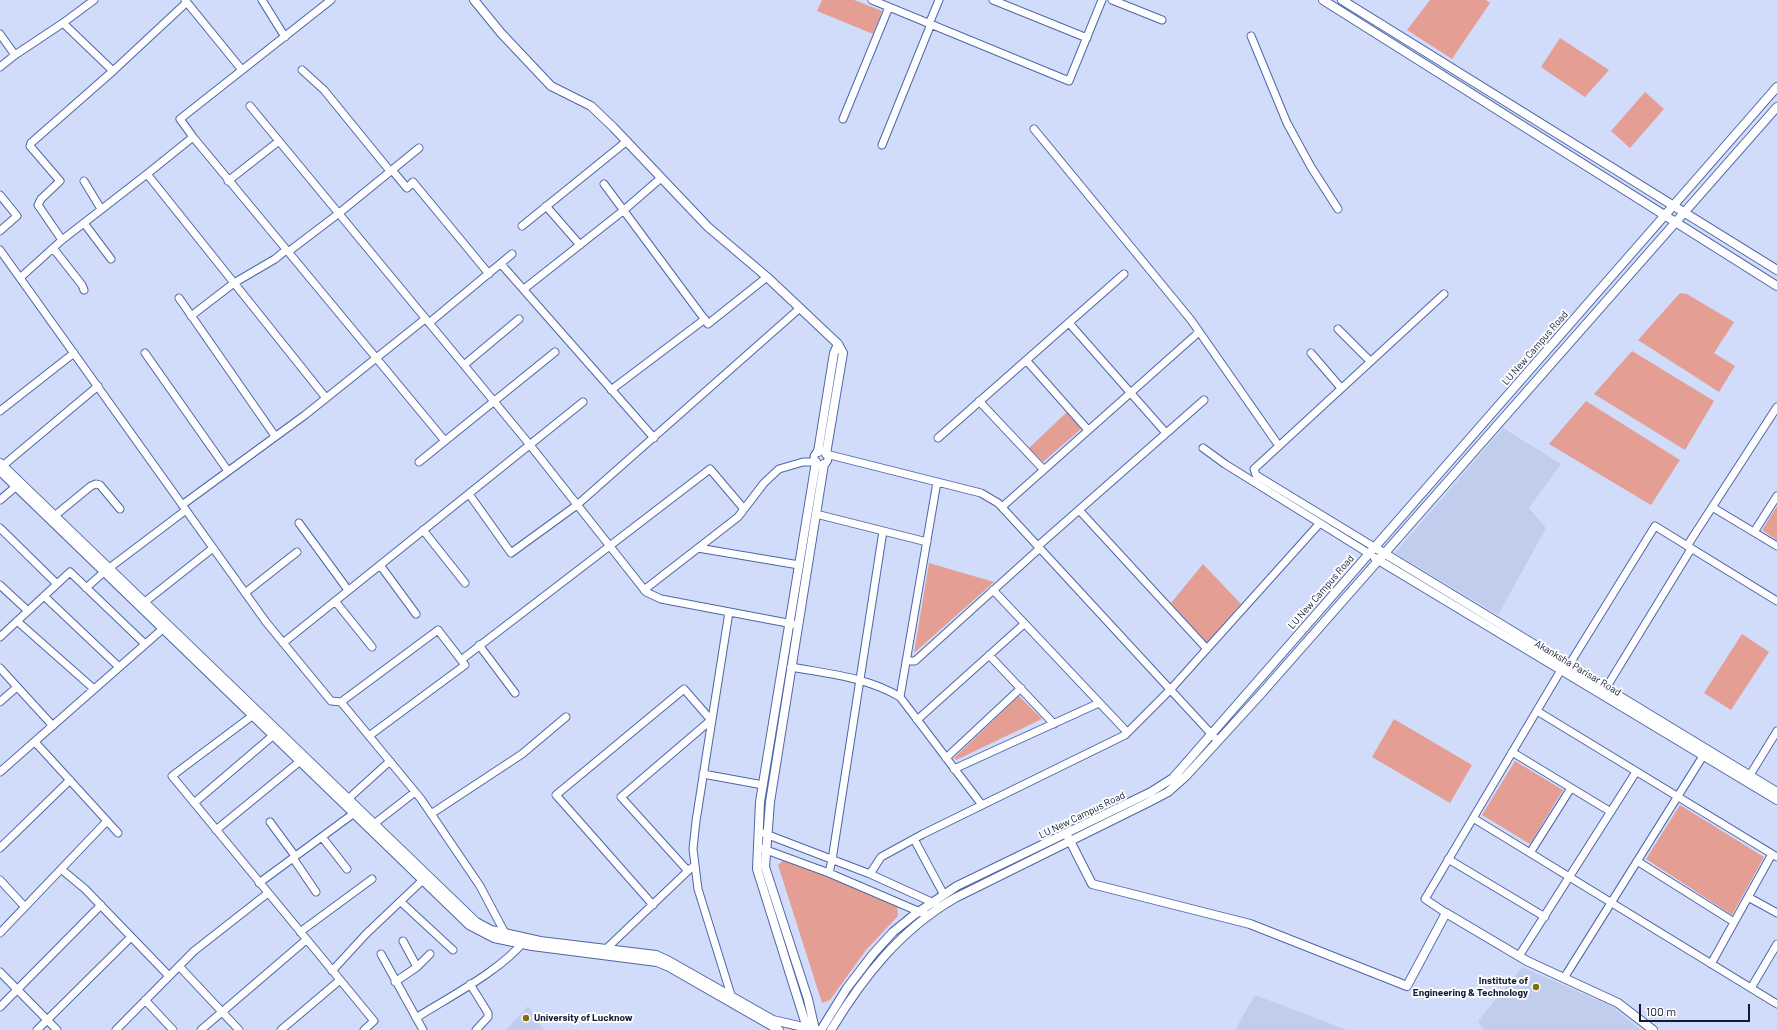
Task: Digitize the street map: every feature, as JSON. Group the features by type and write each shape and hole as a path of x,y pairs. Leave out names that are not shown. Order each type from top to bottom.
{"street":[{"path":"262,0 285,37"},
{"path":"331,0 180,119 192,137 228,181 445,441"},
{"path":"474,0 501,33 551,86 591,106 627,141 708,227 767,277 838,344 843,353 826,454 828,458 820,463 803,462 779,469 764,483 738,516 644,590"},
{"path":"872,0 1069,81 1102,0"},
{"path":"882,145 939,0"},
{"path":"993,0 1086,38"},
{"path":"1112,0 1162,20"},
{"path":"1323,0 1465,88 1777,286"},
{"path":"1342,0 1777,270"},
{"path":"0,67 15,55 63,23 91,1"},
{"path":"62,240 38,205 41,199 60,181 30,146 31,143 113,71 185,2 242,70"},
{"path":"843,119 889,7"},
{"path":"63,23 113,71"},
{"path":"0,34 15,55"},
{"path":"1251,36 1287,123 1338,209"},
{"path":"302,70 324,90 406,188 413,182 489,274"},
{"path":"1465,88 1471,80"},
{"name":"LU New Campus Road","path":"821,1030 847,988 873,954 893,932 923,914 941,906 1068,838 1151,792 1173,778 1368,553 1777,87"},
{"path":"250,106 530,445 644,590 661,599 798,625"},
{"name":"LU New Campus Road","path":"831,1030 854,993 885,954 911,928 933,902 957,886 1068,838 1168,792 1186,776 1379,560 1777,107"},
{"path":"1034,129 1199,332 1279,446"},
{"path":"21,277 62,240 148,174 192,137"},
{"path":"228,181 279,141"},
{"path":"522,226 627,141"},
{"path":"191,316 234,283 275,259 338,214 419,148"},
{"path":"148,174 326,398"},
{"path":"524,289 624,210 661,178"},
{"path":"84,181 101,209"},
{"path":"604,184 708,324 767,277"},
{"path":"0,195 17,216 0,230"},
{"path":"546,206 580,244"},
{"path":"84,223 111,259"},
{"path":"53,248 82,284 84,290"},
{"path":"0,250 21,277 245,593 283,643 331,701 341,702 438,630 465,665 369,736"},
{"path":"86,588 228,471 489,274 512,254"},
{"path":"501,264 654,438"},
{"path":"938,438 1124,274"},
{"path":"1374,547 1256,475 1254,469 1444,294"},
{"path":"179,298 275,436"},
{"path":"469,494 511,554 577,505 800,308"},
{"path":"464,365 519,319"},
{"path":"611,390 705,319"},
{"path":"1069,323 1166,433"},
{"path":"1338,329 1370,361"},
{"path":"1002,507 1199,332"},
{"path":"762,848 768,835 770,802 816,514 820,463 814,457 818,452 834,353 838,344"},
{"path":"0,411 74,352"},
{"path":"419,462 555,352"},
{"path":"145,353 228,471"},
{"path":"1311,353 1341,388"},
{"path":"1026,360 1088,430"},
{"path":"98,386 1,467 425,878 476,922 491,930 525,941"},
{"path":"906,661 915,661 1079,510 1204,400"},
{"path":"979,401 1044,470"},
{"path":"283,643 584,402"},
{"path":"1606,688 1712,507 1777,407"},
{"path":"1203,448 1230,468 1368,553"},
{"path":"818,452 821,451 826,454 981,493 998,503 1218,741"},
{"path":"302,759 348,799 356,812 374,824 469,925 494,938 574,948 670,964 731,995 786,1027 813,1029 808,998 765,867 759,831 763,785 799,565 820,463"},
{"path":"461,660 710,469 744,509"},
{"path":"900,697 937,482"},
{"path":"0,500 18,484"},
{"path":"53,518 91,486 96,484 100,485 120,509"},
{"path":"1754,532 1777,496"},
{"path":"1712,507 1777,546"},
{"path":"1079,510 1207,649"},
{"path":"816,514 927,542"},
{"path":"299,523 348,590"},
{"path":"870,874 881,857 914,839 1124,735 1170,690 1320,523"},
{"path":"1653,1030 1618,1003 1520,956 1446,913 1425,899 1561,670 1569,665 1655,526 1777,601"},
{"path":"0,528 57,584"},
{"path":"423,530 465,583"},
{"path":"828,873 832,860 883,531"},
{"name":"Akanksha Parisar Road","path":"1374,547 1606,688 1777,800"},
{"path":"141,604 213,548"},
{"path":"698,548 799,565"},
{"path":"245,593 297,552"},
{"name":"Akanksha Parisar Road","path":"1368,553 1561,670 1707,754 1750,775 1777,792"},
{"path":"380,565 416,614"},
{"path":"0,637 70,572 145,644"},
{"path":"0,585 28,611"},
{"path":"993,590 1127,732"},
{"path":"44,596 119,667"},
{"path":"335,601 372,648"},
{"path":"729,612 711,720 693,849 698,889 731,995"},
{"path":"17,621 94,689"},
{"path":"917,720 1024,624"},
{"path":"0,772 165,627"},
{"path":"479,645 515,693"},
{"path":"989,655 1054,724"},
{"path":"791,667 860,679 884,687 900,697 982,805"},
{"path":"0,668 53,726"},
{"path":"0,702 17,687"},
{"path":"946,758 1020,688"},
{"path":"653,905 556,795 684,689 711,720"},
{"path":"341,702 415,792 431,814 480,886 506,935"},
{"path":"954,769 1099,703"},
{"path":"1537,711 1774,856 1748,897 1711,964"},
{"path":"255,714 172,776 374,1021 368,1029"},
{"path":"431,814 522,754 566,717"},
{"path":"688,871 621,797 711,720"},
{"path":"1750,775 1777,731"},
{"path":"194,803 276,734"},
{"path":"35,742 118,833"},
{"path":"1512,752 1611,812"},
{"path":"1564,978 1637,861 1707,754"},
{"path":"216,830 302,759"},
{"path":"348,799 390,761"},
{"path":"1520,956 1636,772"},
{"path":"703,774 763,785"},
{"path":"0,848 70,780"},
{"path":"1530,853 1571,788"},
{"path":"374,824 415,792"},
{"path":"259,883 356,812"},
{"path":"1473,818 1777,1004"},
{"path":"0,933 107,821"},
{"path":"270,822 316,892"},
{"path":"759,831 870,874 941,906"},
{"path":"322,837 347,869"},
{"path":"1068,838 1092,884 1250,924 1406,986 1446,913"},
{"path":"914,839 944,895"},
{"path":"762,848 828,873 923,914"},
{"path":"1448,859 1545,917"},
{"path":"1637,861 1734,922"},
{"path":"606,949 695,865"},
{"path":"61,869 85,889 169,976"},
{"path":"332,971 366,934 425,878"},
{"path":"300,932 372,879"},
{"path":"0,880 25,907"},
{"path":"116,1030 194,951 268,893"},
{"path":"1748,897 1777,914"},
{"path":"401,902 453,950"},
{"path":"0,1007 101,905"},
{"path":"37,1030 131,937"},
{"path":"201,1030 306,940"},
{"path":"403,941 417,967"},
{"path":"416,1018 515,954 525,941"},
{"path":"1751,988 1777,944"},
{"path":"574,948 606,949 656,955 780,1030"},
{"path":"381,954 395,982 423,1030"},
{"path":"395,982 417,967 430,954"},
{"path":"179,966 239,1030"},
{"path":"0,972 57,1030"},
{"path":"281,1030 340,980"},
{"path":"470,984 488,1013 488,1017 476,1030"},
{"path":"145,1000 173,1030"}],"shaded area":[{"path":"822,0 854,0 882,11 873,34 817,11"},
{"path":"1430,0 1486,0 1490,3 1452,59 1407,30"},
{"path":"1560,38 1609,70 1585,97 1541,67"},
{"path":"1645,92 1664,109 1630,148 1611,131"},
{"path":"1680,293 1687,294 1734,322 1714,353 1735,366 1719,392 1638,340"},
{"path":"1632,351 1714,401 1685,450 1594,394"},
{"path":"1586,401 1680,460 1651,505 1549,444"},
{"path":"1067,412 1081,429 1043,462 1029,448"},
{"path":"1503,428 1561,464 1529,508 1546,528 1498,615 1395,553"},
{"path":"1777,506 1777,540 1762,530"},
{"path":"929,563 994,582 914,653"},
{"path":"1203,564 1241,604 1207,643 1171,603"},
{"path":"1742,634 1769,652 1731,710 1704,693"},
{"path":"1019,696 1042,719 956,760 954,758"},
{"path":"1394,719 1472,765 1450,803 1372,757"},
{"path":"1515,761 1563,790 1530,844 1482,815"},
{"path":"1680,805 1764,857 1732,915 1646,859"},
{"path":"785,859 897,905 898,916 866,950 830,1000 822,1003 778,865"},
{"name":"Institute of Engineering & Technology","path":"1522,967 1613,1007 1641,1030 1484,1030 1478,1021"},
{"path":"1255,995 1347,1030 1235,1030"},
{"name":"University of Lucknow","path":"528,1006 544,1030 506,1030"}],"place":[{"name":"Institute of Engineering & Technology","path":"1536,987"},
{"name":"University of Lucknow","path":"526,1018"}]}
